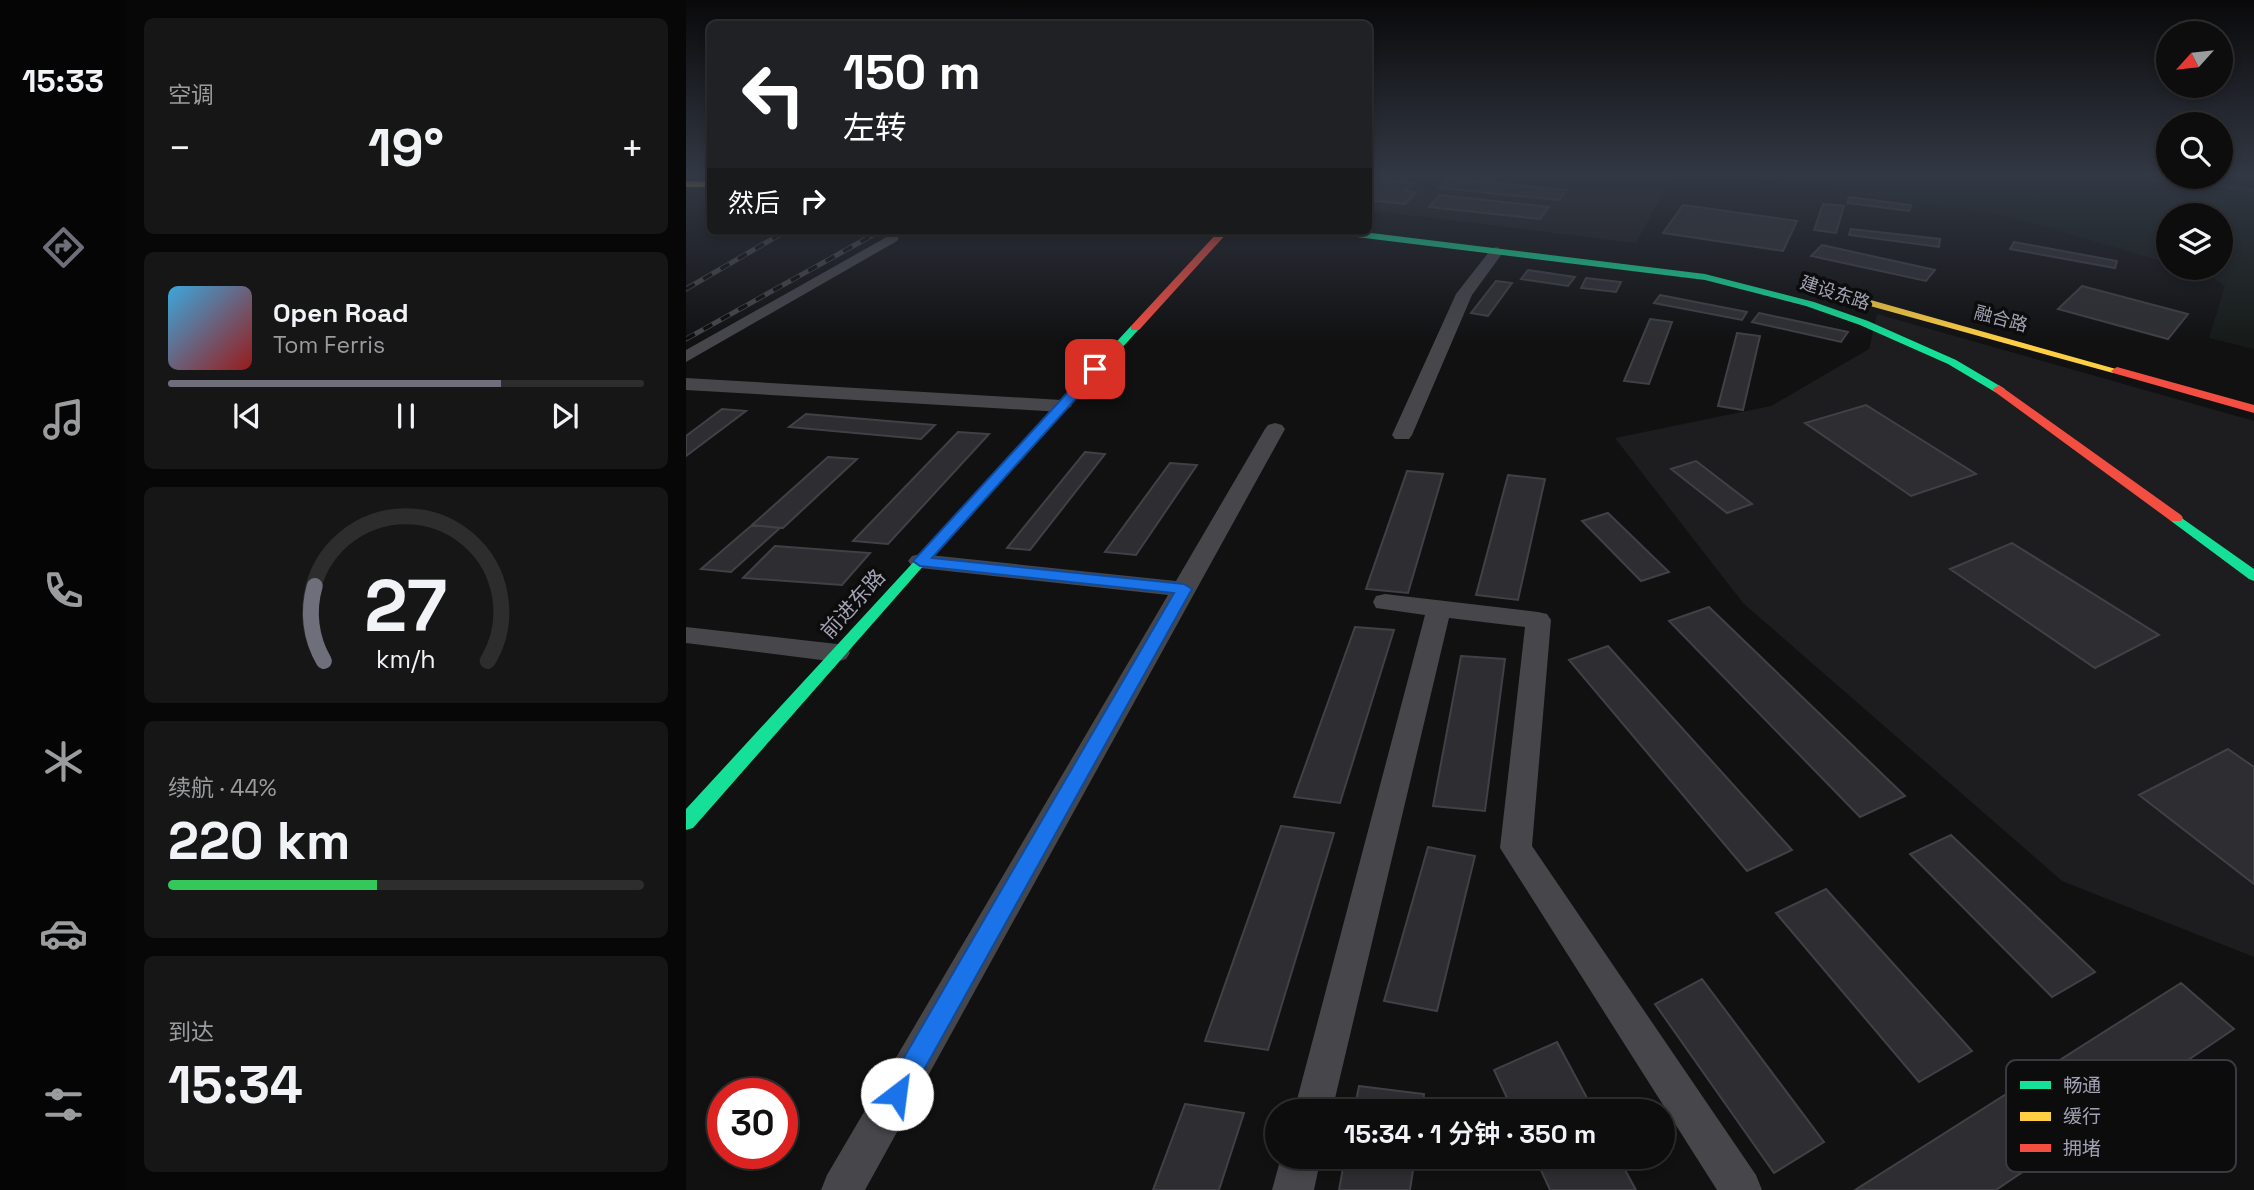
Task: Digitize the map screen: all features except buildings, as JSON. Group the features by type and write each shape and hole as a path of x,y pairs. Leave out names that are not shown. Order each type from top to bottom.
{"main road":[{"name":"建设东路","path":"1405,231 1707,267 1802,292 1913,332 1993,371 2047,406 2254,556"},
{"name":"前进东路","path":"686,822 920,561 1220,235"},
{"name":"建设东路","path":"1365,235 1705,277 1810,304 1909,341 1952,362 2036,414 2254,576"},
{"path":"1736,273 1816,288"},
{"name":"融合路","path":"1843,296 2254,409"}],"street":[{"path":"686,357 892,238"},
{"path":"1402,435 1464,294 1497,251"},
{"path":"686,384 1062,406"},
{"path":"842,1190 1275,429"},
{"path":"920,561 1184,589"},
{"path":"1385,602 1538,620 1516,848 1741,1190"},
{"path":"1315,1099 1439,608"},
{"path":"686,635 837,653"},
{"path":"1293,1190 1298,1169"}],"shaded area":[{"path":"1535,231 1643,231 1636,243"},
{"path":"2057,231 2156,231 2156,259"},
{"path":"2233,231 2254,231 2254,349 2209,338 2225,286 2216,280 2233,280"},
{"path":"1877,314 2254,421 2254,957 2062,881 1743,603 1615,438 1771,406 1869,349"}],"railway":[{"path":"686,289 779,235"},
{"path":"686,339 873,235"}],"traffic: fast":[{"path":"1364,235 1705,277 1810,304 1864,323 1952,362 1999,389"},
{"path":"686,822 920,561 1135,328"},
{"path":"2176,518 2254,576"}],"traffic: slow":[{"path":"1856,299 2117,371"}],"traffic: jam":[{"path":"1135,328 1220,235"},
{"path":"2117,371 2254,409"},
{"path":"1999,389 2176,518"}],"route":[{"path":"897,1094 1184,589 920,561 1095,369"}]}
